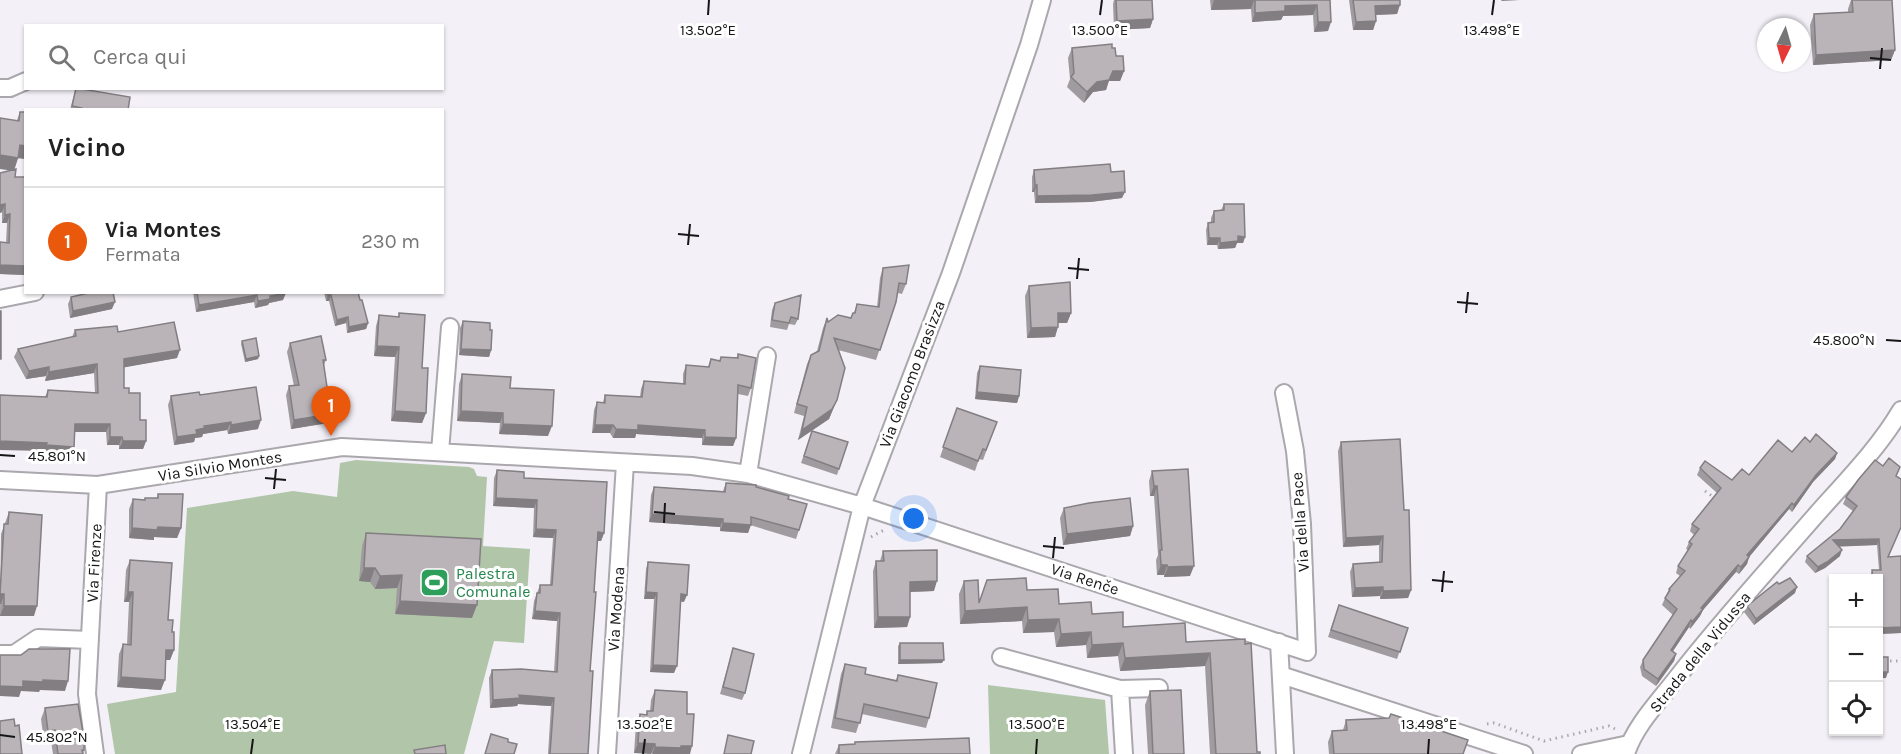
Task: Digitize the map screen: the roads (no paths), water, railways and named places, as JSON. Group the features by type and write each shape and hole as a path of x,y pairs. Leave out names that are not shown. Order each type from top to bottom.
{"street":[{"name":"Via Giacomo Brasizza","path":"801,754 862,506 951,273 1029,45 1042,0"},
{"path":"0,88 10,88 24,82"},
{"path":"0,299 25,294"},
{"path":"440,452 450,327"},
{"path":"748,474 767,356"},
{"name":"Via della Pace","path":"1284,393 1295,451 1302,524 1307,652"},
{"name":"Strada della Vidussa","path":"1628,749 1689,663 1737,604 1900,417"},
{"name":"Via Silvio Montes","path":"0,480 98,485 342,447 692,466 748,474 862,506"},
{"name":"Via Modena","path":"607,754 625,463"},
{"name":"Via Firenze","path":"95,754 87,694 98,485"},
{"name":"Via Renče","path":"862,506 1307,652"},
{"path":"0,654 15,654 38,638 90,640"},
{"path":"1279,642 1285,754"},
{"path":"1001,657 1120,689 1159,688"},
{"path":"1281,675 1493,749 1524,754"},
{"path":"1120,689 1125,754"},
{"path":"1581,754 1628,749"}],"place":[{"name":"Via Montes","path":"331,436"},
{"name":"Palestra Comunale","path":"435,582"}]}
